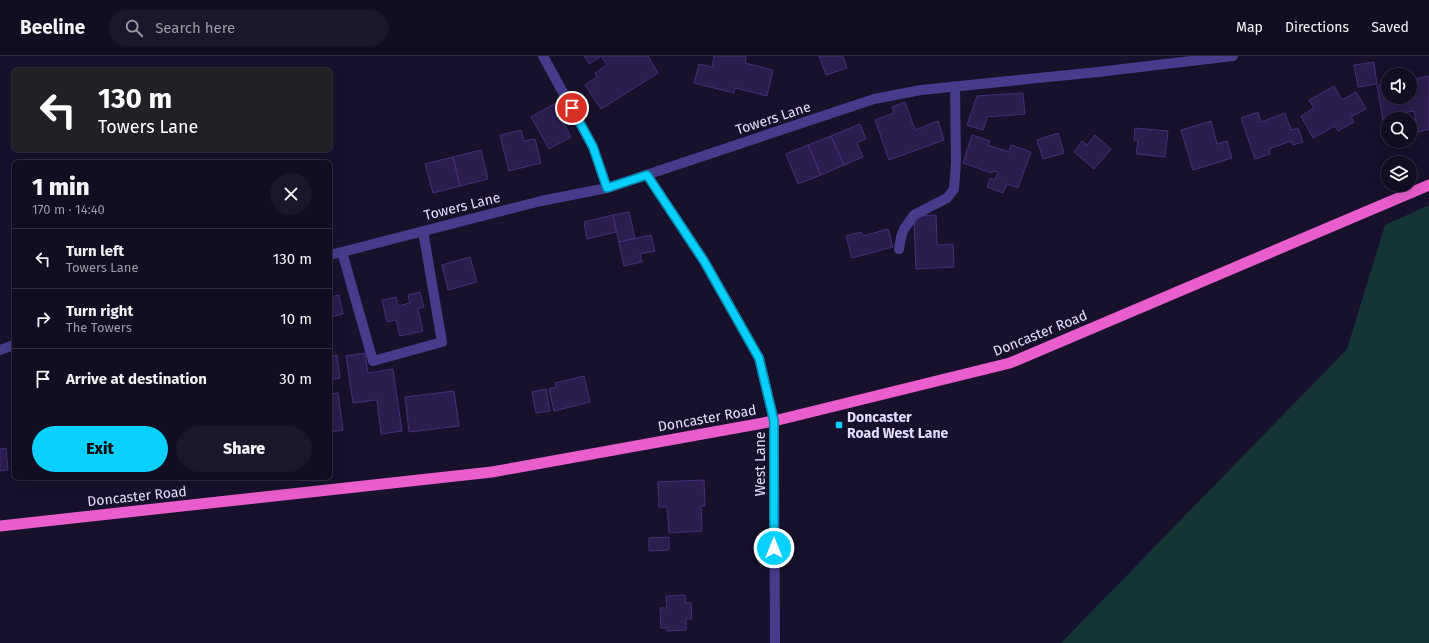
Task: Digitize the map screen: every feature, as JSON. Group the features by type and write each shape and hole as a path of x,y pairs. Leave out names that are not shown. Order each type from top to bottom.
{"highway":[{"name":"Doncaster Road","path":"0,526 492,472 774,421 1010,363 1429,185"}],"street":[{"path":"543,56 593,147 607,188"},
{"name":"Towers Lane","path":"332,254 541,201 607,188 874,99 921,90 1098,72 1233,56"},
{"path":"899,249 904,229 914,215 947,198 954,189 956,162 956,86"},
{"name":"West Lane","path":"647,175 704,261 759,358 774,421 775,643"},
{"path":"342,252 373,361 381,359 442,342 423,231"},
{"path":"0,350 12,346"}],"green space":[{"path":"1429,205 1429,643 1061,643 1347,349 1385,225"}],"building":[{"path":"584,56 601,56 589,64"},
{"path":"601,56 648,56 658,73 601,109 585,85 597,77 595,73 607,65"},
{"path":"714,56 746,56 745,63 773,70 767,96 735,88 734,93 694,83 699,64 712,67"},
{"path":"819,56 843,56 847,68 826,75"},
{"path":"1374,62 1377,84 1358,87 1354,65"},
{"path":"1429,76 1429,129 1418,132 1417,112 1382,112 1377,86 1381,85 1381,104 1417,104 1417,79"},
{"path":"1334,86 1342,100 1356,92 1366,109 1351,117 1354,122 1338,131 1335,126 1313,138 1301,116 1314,108 1309,100"},
{"path":"1023,93 1025,114 987,117 983,130 967,125 977,96"},
{"path":"561,100 570,116 562,120 571,137 549,149 531,117"},
{"path":"905,102 915,130 938,121 944,140 889,160 875,120 894,113 892,107"},
{"path":"1258,112 1261,122 1285,113 1291,130 1298,128 1303,142 1293,145 1291,141 1269,149 1270,154 1255,159 1241,118"},
{"path":"1211,121 1217,144 1227,141 1232,158 1193,170 1181,130"},
{"path":"860,124 866,139 857,143 863,157 844,165 831,136"},
{"path":"1135,128 1168,131 1165,157 1136,154 1138,141 1134,140"},
{"path":"521,130 524,141 535,139 541,163 509,171 500,135"},
{"path":"1058,133 1064,153 1043,159 1037,140"},
{"path":"972,135 990,141 988,145 1009,152 1011,145 1031,152 1018,188 1007,184 1003,193 987,187 990,178 995,180 998,172 993,171 992,173 963,163"},
{"path":"1095,135 1111,149 1094,169 1074,152 1082,141 1087,145"},
{"path":"831,136 844,165 821,175 808,145"},
{"path":"808,145 821,175 798,184 786,154"},
{"path":"481,150 488,179 460,186 453,157"},
{"path":"453,157 460,186 433,193 425,164"},
{"path":"629,212 635,238 619,242 613,215"},
{"path":"613,215 616,232 587,239 584,222"},
{"path":"936,215 937,245 953,244 954,267 916,269 914,220 921,216"},
{"path":"888,229 893,247 852,258 846,236 861,232 863,236"},
{"path":"651,235 655,251 640,254 642,262 624,266 619,242"},
{"path":"470,257 477,282 448,290 442,265"},
{"path":"420,292 424,307 418,309 423,331 400,336 396,320 387,322 382,300 396,297 398,306 410,303 408,295"},
{"path":"339,295 343,314 332,317 332,297"},
{"path":"365,353 368,373 393,369 402,431 381,434 377,400 353,403 346,356"},
{"path":"337,355 340,378 332,380 332,356"},
{"path":"584,376 590,402 554,411 549,389 556,387 555,383"},
{"path":"546,389 550,411 536,413 532,392"},
{"path":"454,391 459,426 409,432 405,397"},
{"path":"338,393 343,430 332,432 332,394"},
{"path":"6,448 8,470 0,471 0,449"},
{"path":"704,480 705,506 701,506 702,531 669,533 667,507 659,507 658,482"},
{"path":"669,537 669,550 649,551 649,538"},
{"path":"685,595 686,603 691,603 692,619 686,619 686,630 667,631 667,628 661,628 660,608 667,608 666,596"}],"place":[{"name":"Doncaster Road West Lane","path":"839,425"}],"route":[{"path":"572,108 593,147 607,188 647,175 704,261 759,358 774,421 774,548"}]}
